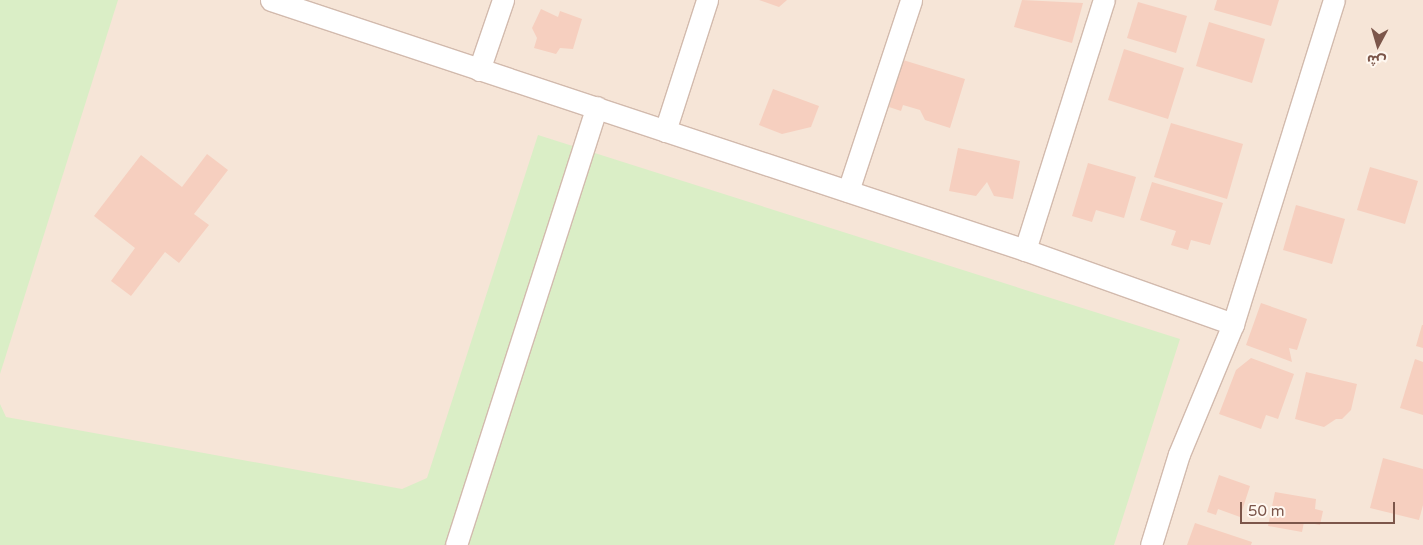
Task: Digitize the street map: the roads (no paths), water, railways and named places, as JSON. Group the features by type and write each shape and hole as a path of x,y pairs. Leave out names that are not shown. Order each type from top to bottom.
{"street":[{"path":"272,0 1024,250 1234,324"},
{"path":"479,70 503,0"},
{"path":"666,130 707,0"},
{"path":"848,191 911,0"},
{"path":"1024,250 1104,0"},
{"path":"1151,545 1179,454 1234,324 1334,0"},
{"path":"456,545 596,107"}]}
